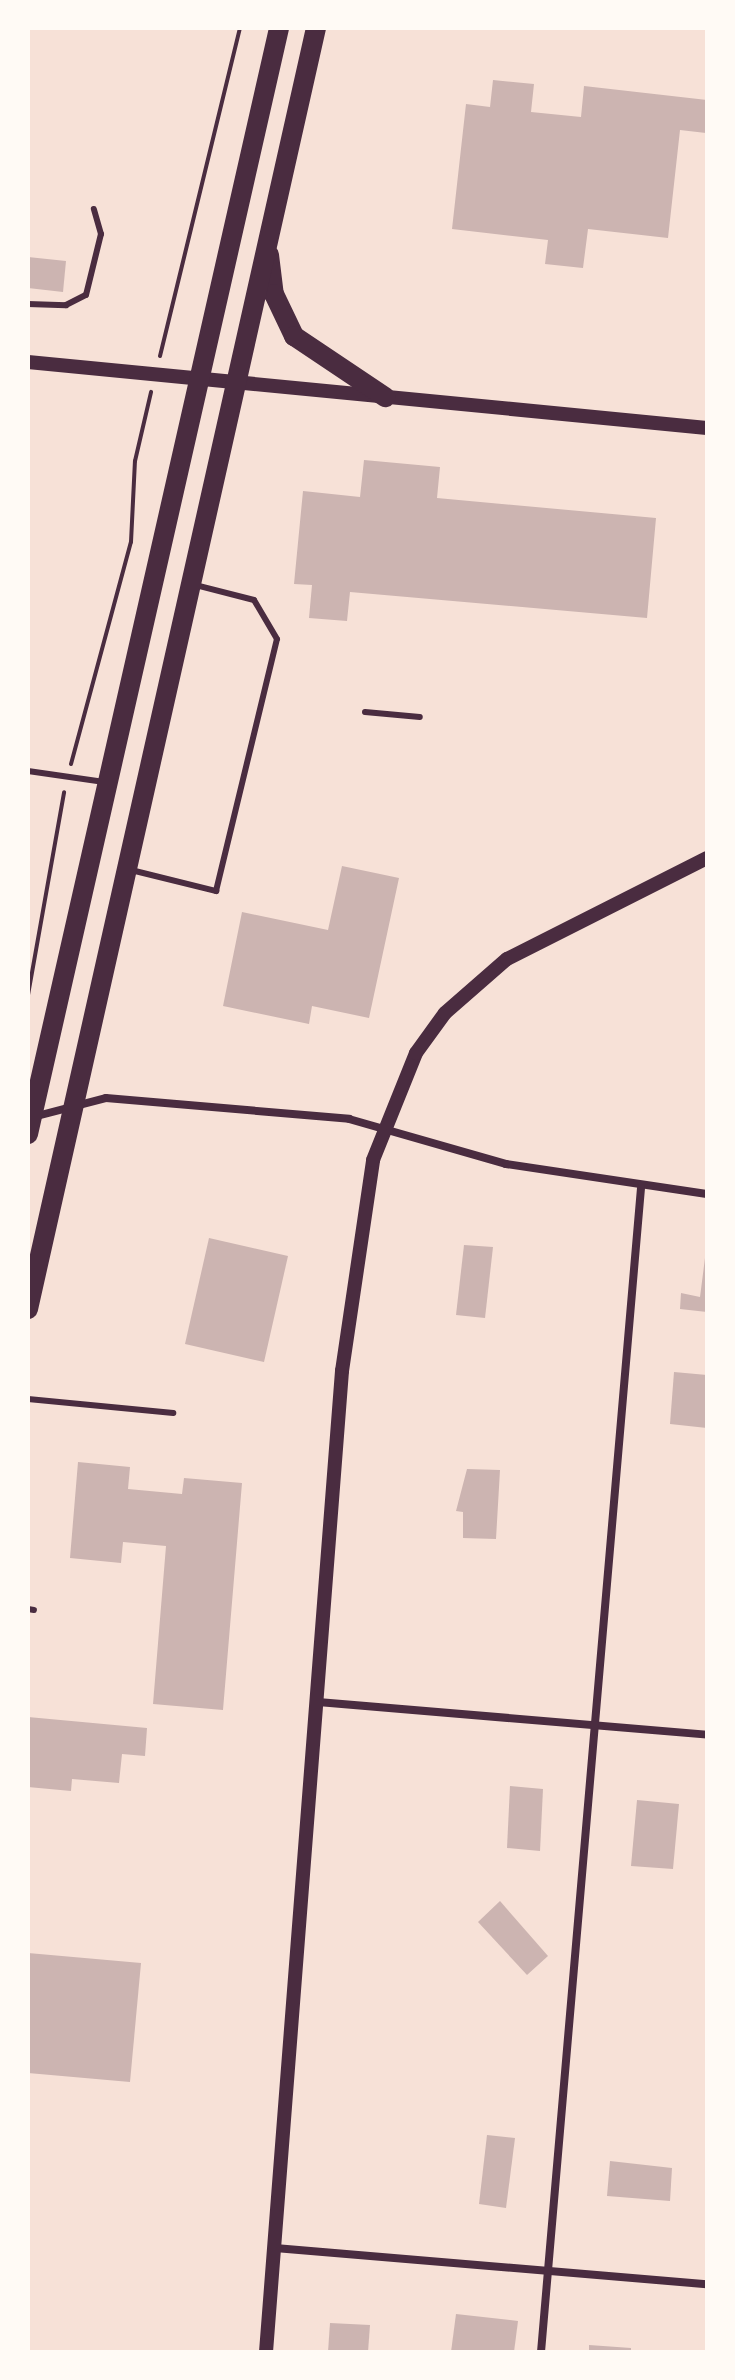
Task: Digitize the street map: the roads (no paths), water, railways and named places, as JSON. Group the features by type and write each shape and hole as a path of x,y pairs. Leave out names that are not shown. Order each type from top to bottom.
{"main road":[{"path":"29,1123 279,28"},
{"path":"28,1309 316,28"},
{"path":"267,244 274,294 294,336 385,397"}],"street":[{"path":"28,362 707,428"},
{"path":"266,2352 342,1371 385,1125 416,1053 437,1024 507,959 707,858"},
{"path":"29,1123 75,1101 118,1098 385,1125 506,1164 641,1188 707,1194"},
{"path":"541,2352 590,1725 641,1188"},
{"path":"318,1702 707,1735"},
{"path":"275,2248 707,2284"}],"lane":[{"path":"28,304 66,305 86,295 101,234 94,209"},
{"path":"127,869 216,891 277,639 254,600 189,583"},
{"path":"365,712 420,717"},
{"path":"28,771 108,782"},
{"path":"28,1399 173,1413"}]}
